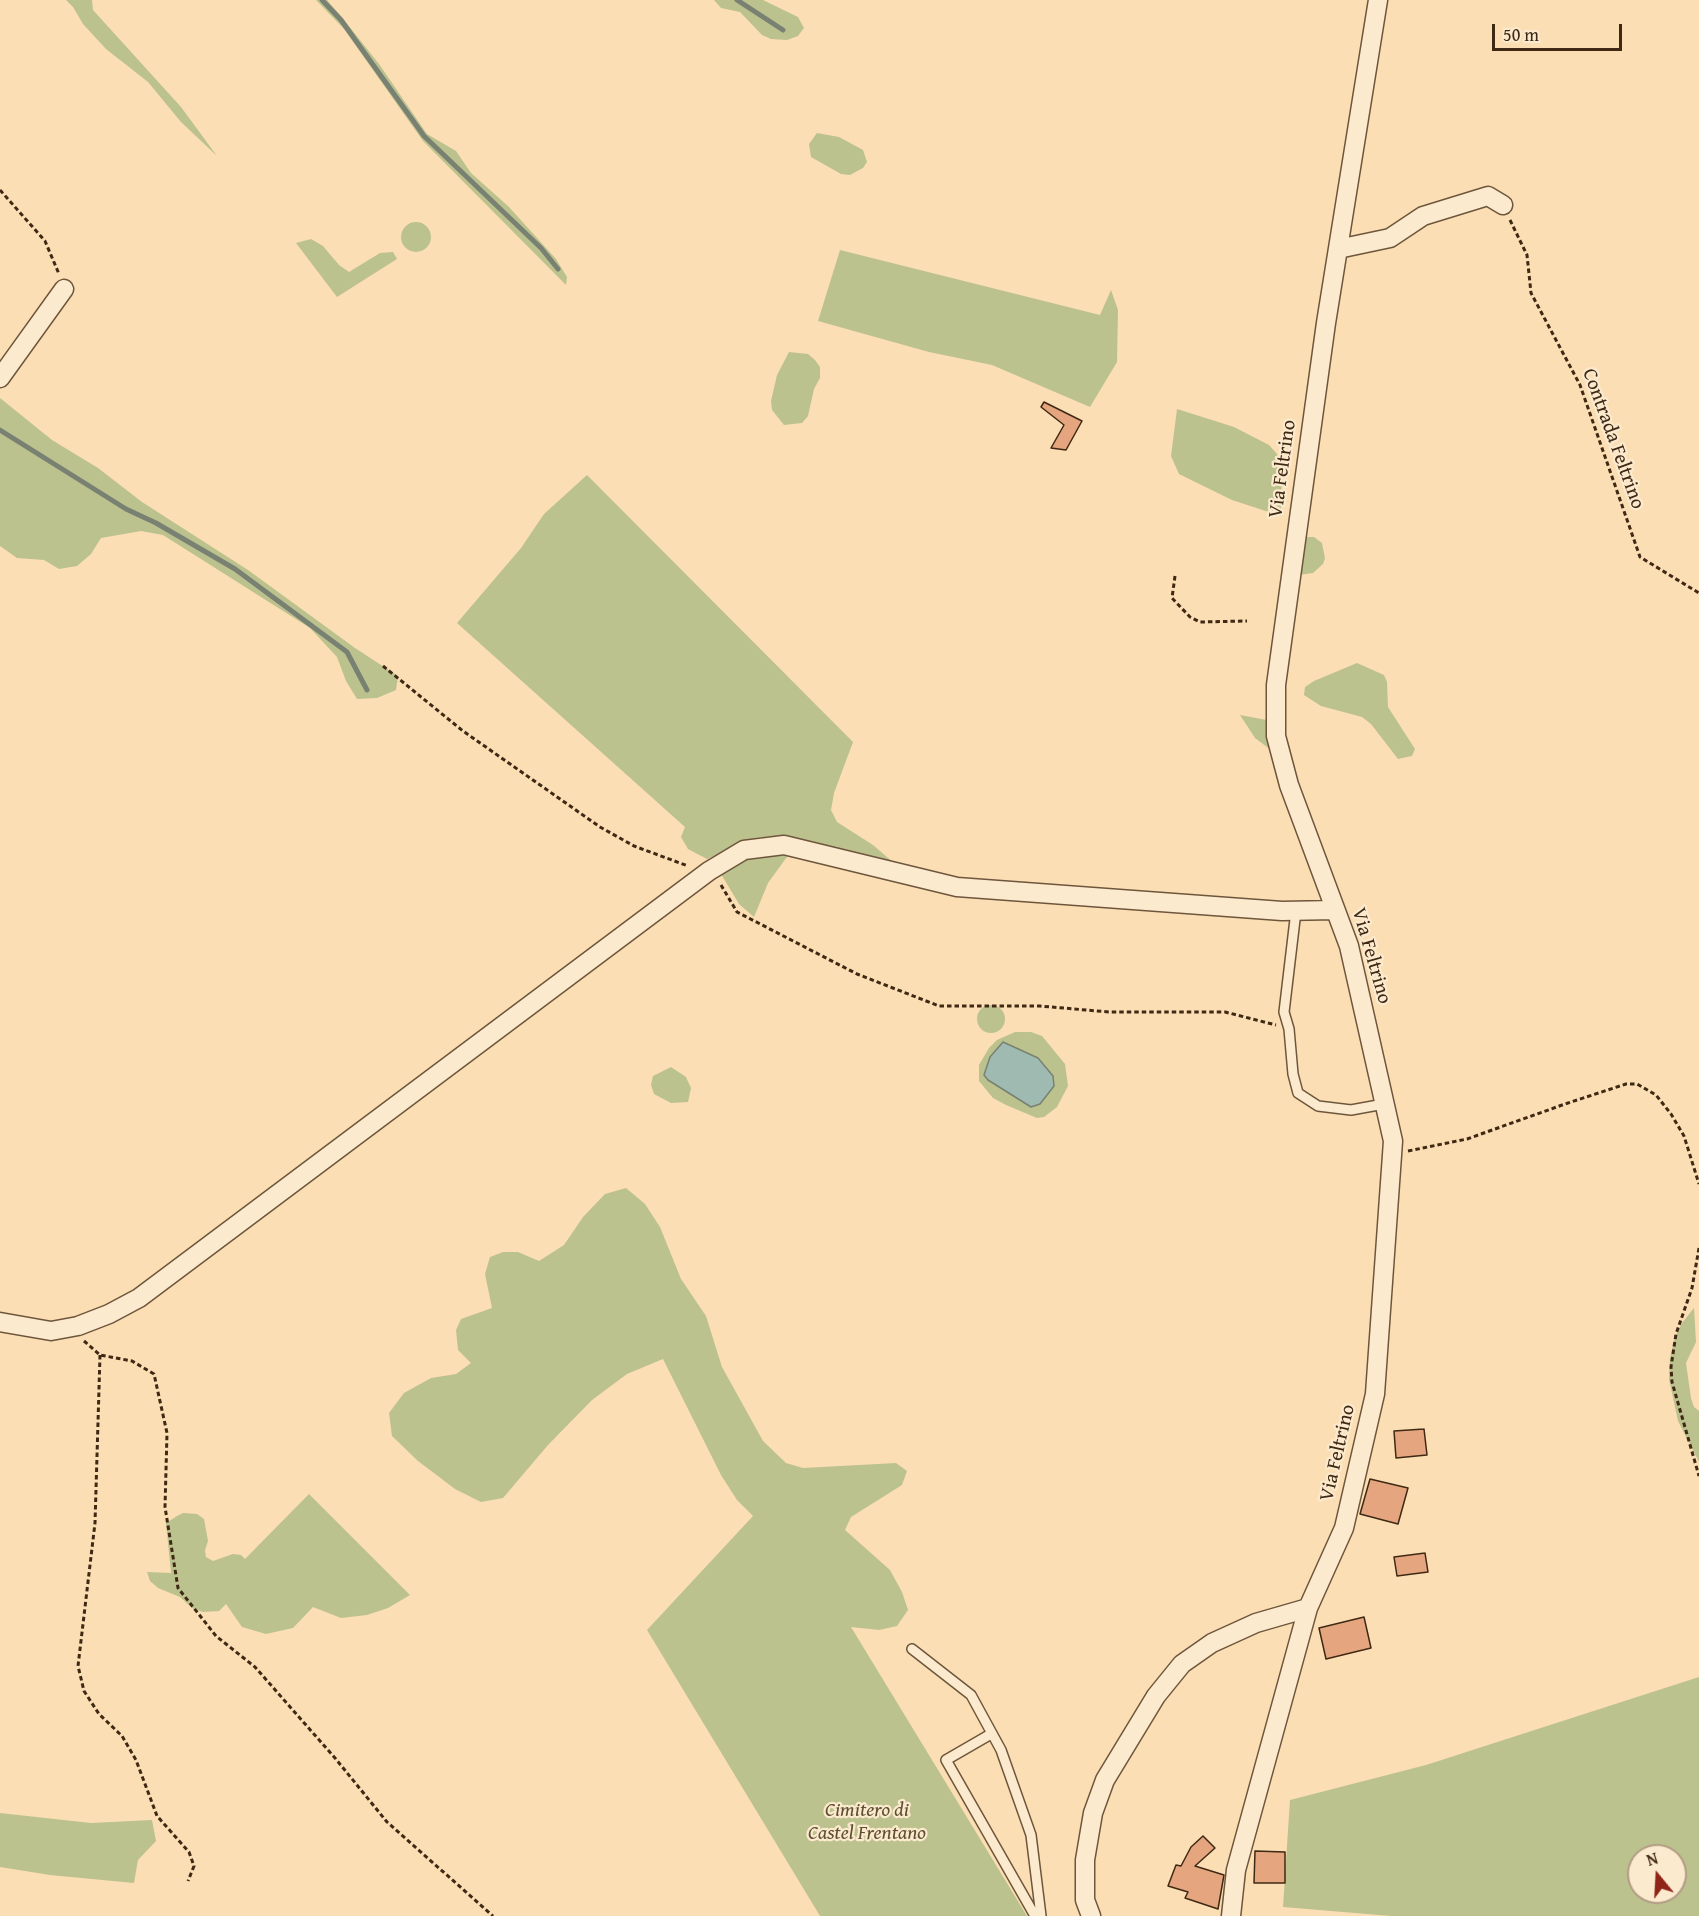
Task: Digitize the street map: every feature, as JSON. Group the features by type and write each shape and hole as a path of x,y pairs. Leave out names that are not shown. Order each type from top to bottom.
{"street":[{"name":"Via Feltrino","path":"1231,1916 1236,1870 1308,1608 1344,1528 1375,1394 1393,1141 1349,945 1289,785 1276,736 1276,685 1338,249 1377,0"},
{"path":"1338,249 1390,238 1422,216 1488,196 1503,204"},
{"path":"0,378 64,289"},
{"path":"0,1322 51,1331 69,1328 109,1314 139,1298 709,871 744,850 784,845 957,887 1296,911 1335,910"},
{"path":"1091,1916 1085,1900 1086,1860 1093,1813 1105,1780 1156,1696 1182,1664 1212,1643 1256,1623 1308,1608"}],"lane":[{"path":"1296,911 1284,1012 1289,1029 1293,1074 1298,1093 1318,1106 1351,1110 1384,1104"},
{"path":"912,1649 971,1695 1001,1750 1032,1835 1041,1916"},
{"path":"991,1734 946,1760 1035,1916"}],"path":[{"path":"0,190 45,241 64,289"},
{"name":"Contrada Feltrino","path":"1503,204 1527,255 1531,293 1580,385 1640,557 1699,593"},
{"path":"1176,576 1172,597 1190,617 1200,622 1247,621"},
{"path":"383,666 463,731 600,827 634,846 709,871 720,882 737,912 857,974 939,1006 1040,1006 1108,1012 1225,1012 1289,1029"},
{"path":"1392,1154 1467,1139 1626,1084 1637,1084 1656,1095 1671,1114 1684,1136 1699,1184"},
{"path":"1699,1248 1692,1288 1676,1334 1671,1367 1675,1394 1699,1476"},
{"path":"69,1328 100,1355 132,1361 154,1374 167,1433 165,1507 178,1588 216,1636 255,1666 387,1822 493,1916"},
{"path":"100,1355 95,1523 78,1666 84,1691 99,1714 122,1736 136,1760 157,1816 189,1852 194,1866 188,1881"}],"green space":[{"path":"66,0 92,0 93,10 181,107 217,156 181,122 148,82 106,49 83,24"},
{"path":"316,0 327,0 341,16 379,64 427,134 456,151 471,173 509,207 556,259 567,277 566,285 423,141 344,29"},
{"path":"714,0 763,0 798,17 804,28 798,36 787,40 771,39 762,35 740,12 721,8"},
{"path":"817,133 839,137 863,150 867,162 863,168 850,175 841,174 811,157 809,144"},
{"path":"416,222 422,223 430,231 430,243 422,251 416,252 410,251 402,243 401,237 402,231 410,223"},
{"path":"311,239 323,246 339,265 349,272 380,253 393,252 397,259 337,297 296,243"},
{"path":"840,250 1100,315 1111,290 1118,310 1117,362 1090,407 992,365 929,352 818,321"},
{"path":"789,352 808,354 820,367 820,378 814,389 808,416 802,423 784,425 772,410 771,401 777,375"},
{"path":"0,398 52,440 98,468 142,502 248,570 355,648 398,676 396,690 377,698 357,699 346,681 337,657 310,628 163,535 141,531 101,538 91,554 77,566 59,569 44,560 17,558 0,546"},
{"path":"1177,409 1234,427 1269,445 1277,454 1282,465 1281,516 1232,500 1179,474 1171,456"},
{"path":"587,475 853,742 834,793 831,810 837,822 873,845 902,870 785,835 755,838 707,859 688,849 681,837 685,827 457,623 521,548 544,514"},
{"path":"1303,537 1314,537 1322,543 1325,558 1323,564 1313,573 1299,575"},
{"path":"1357,663 1384,675 1387,682 1388,707 1415,749 1412,756 1398,759 1371,724 1362,717 1321,706 1304,695 1305,687 1314,681"},
{"path":"1240,715 1272,721 1275,753 1255,738"},
{"path":"754,850 792,850 768,883 754,917 739,904 718,869"},
{"path":"991,1005 1001,1009 1005,1019 1001,1029 991,1033 981,1029 977,1019 981,1009"},
{"path":"1015,1032 1031,1032 1042,1036 1065,1064 1068,1086 1057,1107 1044,1117 1037,1118 993,1098 979,1081 979,1065 989,1048 997,1040"},
{"path":"671,1067 686,1077 691,1088 688,1102 671,1103 654,1094 651,1085 653,1076"},
{"name":"Cimitero di Castel Frentano","path":"626,1188 645,1204 660,1227 681,1279 706,1316 722,1367 763,1441 786,1463 803,1468 896,1463 907,1471 902,1485 851,1517 845,1530 890,1570 902,1592 908,1610 897,1626 879,1630 851,1627 1027,1916 820,1916 647,1630 753,1516 737,1500 721,1475 663,1359 627,1374 592,1400 548,1445 503,1498 481,1502 455,1489 418,1461 392,1436 389,1413 404,1393 431,1378 456,1374 471,1363 458,1350 456,1330 461,1319 492,1308 485,1274 490,1257 503,1252 518,1252 539,1261 564,1245 583,1217 605,1194"},
{"path":"1694,1308 1696,1342 1686,1363 1691,1398 1694,1407 1699,1411 1699,1462 1678,1421 1669,1379 1670,1358 1675,1337 1682,1323"},
{"path":"309,1494 410,1595 388,1608 367,1615 341,1618 313,1607 293,1628 266,1634 242,1627 226,1604 219,1611 203,1612 192,1608 180,1597 158,1588 150,1581 147,1572 171,1573 166,1523 177,1516 183,1513 197,1514 204,1519 208,1541 205,1550 206,1557 213,1561 233,1554 241,1555 245,1559"},
{"path":"1699,1677 1699,1916 1391,1916 1283,1907 1290,1800 1426,1765"},
{"path":"0,1813 91,1823 152,1820 156,1841 138,1860 134,1883 50,1875 0,1867"}],"water":[{"path":"1003,1042 1038,1058 1053,1076 1054,1086 1040,1104 1031,1107 988,1080 984,1075 990,1057"}],"building":[{"path":"1044,402 1082,421 1066,450 1051,448 1064,425 1041,407"},
{"path":"1424,1429 1427,1455 1396,1458 1394,1431"},
{"path":"1370,1479 1408,1488 1398,1524 1360,1514"},
{"path":"1425,1553 1428,1572 1397,1576 1394,1557"},
{"path":"1364,1617 1371,1648 1326,1659 1319,1628"},
{"path":"1203,1836 1215,1848 1195,1866 1224,1875 1218,1909 1185,1898 1188,1892 1168,1886 1176,1865 1181,1866 1191,1847"},
{"path":"1255,1851 1285,1852 1285,1883 1254,1883"}],"waterway":[{"path":"322,0 341,20 424,136 541,248 558,269"},
{"path":"737,0 783,30"},
{"path":"0,430 126,509 156,523 235,569 347,652 367,690"}]}
